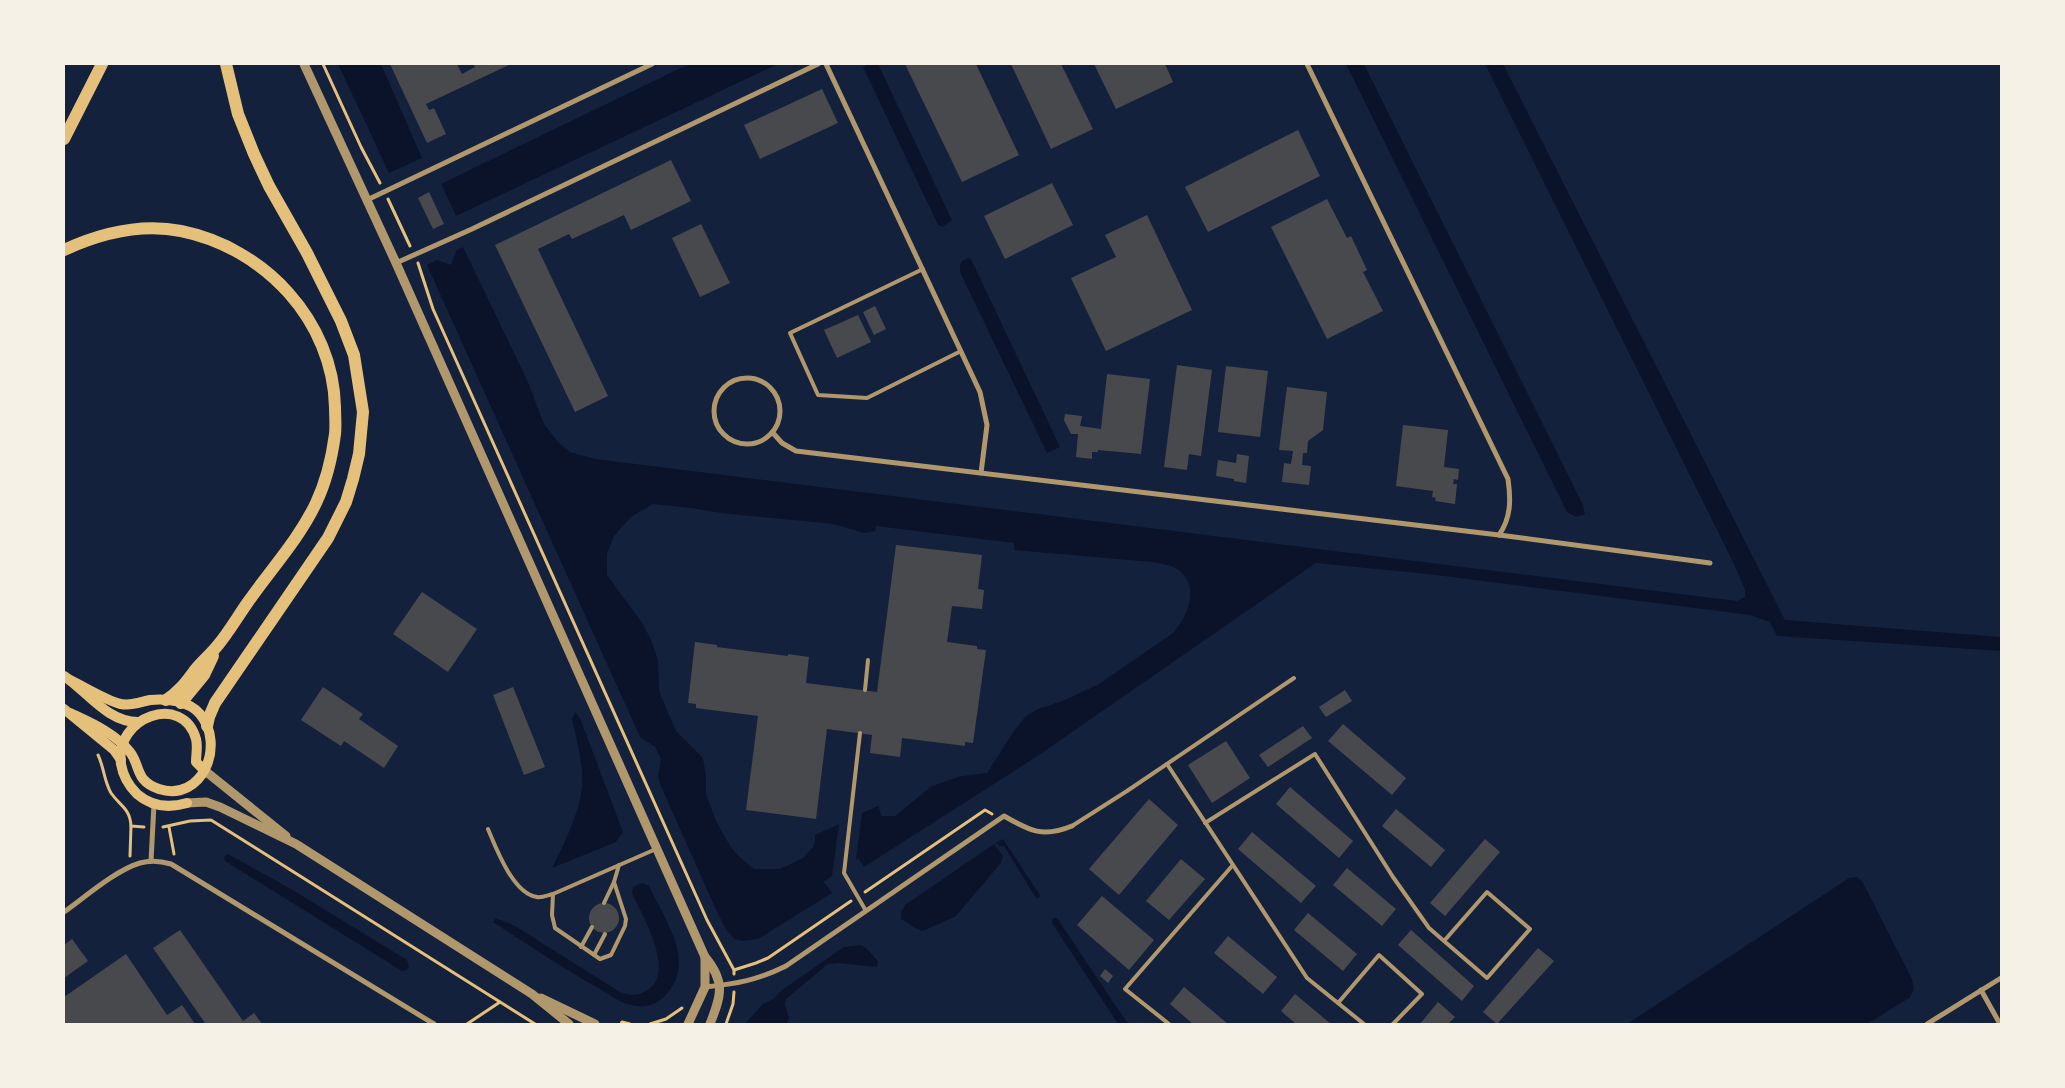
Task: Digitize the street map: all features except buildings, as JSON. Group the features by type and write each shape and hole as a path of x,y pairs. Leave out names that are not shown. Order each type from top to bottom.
{"highway":[{"path":"64,139 102,64"},
{"path":"208,726 209,717 215,703 328,538 346,502 360,454 363,412 354,355 341,321 307,253 268,186 238,114 226,64"},
{"path":"64,250 109,233 142,228 180,231 212,240 244,255 274,278 299,302 315,330 329,362 335,394 335,432 328,468 317,502 296,537 217,646 176,694 166,700"},
{"path":"181,703 204,675 217,646"}],"main road":[{"path":"67,678 114,702 135,704 150,700 166,700 181,703 196,710 208,726 212,745 209,761 204,770 189,786 168,791 155,788 143,778 136,768 131,753 123,745 97,726 67,711"},
{"path":"67,678 94,702 118,718 128,722 138,722"},
{"path":"167,715 181,703"},
{"path":"67,711 114,750 121,760"},
{"path":"187,802 172,806 154,804 142,798 133,790 124,776 121,760 126,736 138,722 150,716 167,715 177,717 189,725 194,732 197,744 196,762 204,770"},
{"path":"154,804 168,791"}],"street":[{"path":"304,64 368,200 705,956 714,967 719,986 718,1006 710,1024"},
{"path":"368,200 652,64"},
{"path":"396,263 818,64"},
{"path":"826,64 980,392 987,425 981,473"},
{"path":"1307,64 1508,479 1509,514 1504,528 1498,535"},
{"path":"742,379 753,379 764,383 773,390 779,400 780,412 779,423 773,433 764,440 753,444 742,444 731,440 722,433 716,423 714,411 716,400 722,390 731,383 742,379"},
{"path":"773,433 782,443 796,451 1498,535 1710,563"},
{"path":"204,770 296,844 532,994 569,1024"},
{"path":"187,802 206,802 220,807 296,844"},
{"path":"151,861 154,804"},
{"path":"705,987 754,980 786,966 1004,816 1023,827 1044,833 1072,826"},
{"path":"64,912 129,868 140,863 151,861 176,866 434,1024"},
{"path":"688,1024 705,987 705,956"},
{"path":"1927,1024 2001,978"},
{"path":"1981,990 2000,1024"},
{"path":"532,994 595,1024"}],"lane":[{"path":"922,269 790,333 818,395 867,398 961,350"},
{"path":"865,690 868,660"},
{"path":"1072,826 1294,678"},
{"path":"860,733 844,873 866,911"},
{"path":"1205,823 1315,754 1393,877 1429,928 1444,941 1487,978 1530,929 1488,892 1444,941"},
{"path":"1167,764 1232,866 1308,978 1364,1024"},
{"path":"488,829 500,857 522,889 538,897 553,894 657,848"},
{"path":"604,903 614,882 619,865"},
{"path":"1169,1024 1124,989 1232,866"},
{"path":"553,894 552,915 555,928 600,959 611,955 625,926 626,919 614,882"},
{"path":"617,910 620,904"},
{"path":"581,947 592,927"},
{"path":"594,955 605,934"},
{"path":"1338,1003 1378,955 1422,994 1393,1024"}],"path":[{"path":"323,64 361,147 385,192 414,254 437,318 707,920 734,970 768,958 985,810 1004,816"},
{"path":"97,752 111,792 128,812 131,826 129,868"},
{"path":"131,826 169,827 190,821 211,820 535,1024"},
{"path":"169,827 176,866"},
{"path":"467,1024 500,1002"},
{"path":"621,1024 622,1022 630,1024"}],"water":[{"path":"338,64 381,64 422,158 389,173"},
{"path":"689,64 778,64 456,216 441,184"},
{"path":"870,64 878,64 952,220 943,227 938,225 863,67"},
{"path":"1346,64 1364,64 1583,505 1585,514 1576,517 1567,512"},
{"path":"1485,64 1503,64 1785,620 2001,637 2001,651 1777,636 1770,622 1750,615 1428,574 1316,563 1036,757 864,867 858,858 856,860 862,813 878,806 882,816 895,816 932,786 961,776 987,773 1026,716 1038,709 1065,700 1099,684 1173,633 1183,619 1189,604 1190,588 1187,580 1176,568 1152,562 1014,550 1014,543 876,526 875,531 864,533 833,524 653,504 631,517 614,536 607,554 607,575 643,624 651,640 658,660 659,691 676,731 703,758 706,794 716,821 732,849 754,869 780,869 803,858 813,847 815,835 839,824 832,876 824,882 832,893 758,939 743,941 734,939 725,928 713,903 660,784 658,776 661,759 655,747 640,737 427,265 437,260 451,265 456,251 463,247 528,382 544,424 558,442 570,452 595,459 1737,601 1745,597 1745,590 1733,562"},
{"path":"968,258 971,259 1060,447 1047,453 960,272 962,261"},
{"path":"575,712 580,718 623,832 616,842 552,868 573,822 582,785 578,746 572,719"},
{"path":"1003,839 1040,895 1039,898 1036,898 1004,846 999,846 996,843"},
{"path":"994,844 1003,856 1001,863 956,916 923,931 901,919 901,912 905,905"},
{"path":"228,854 291,889 407,960 409,967 407,970 402,971 225,861 224,857"},
{"path":"1857,877 1862,881 1912,979 1914,990 1909,998 1867,1024 1627,1024 1849,878"},
{"path":"642,883 649,886 668,924 678,952 679,965 676,979 669,991 659,1001 650,1005 636,1006 619,1000 561,966 493,922 496,918 515,926 620,992 632,995 639,994 649,989 656,980 659,969 654,942 632,893 633,887"},
{"path":"1053,918 1057,918 1128,1024 1118,1024 1052,923"},
{"path":"861,945 878,961 877,967 838,963 828,964 786,999 785,1004 789,1018 787,1024 745,1024 763,1004 773,999 782,990 844,947"}]}
